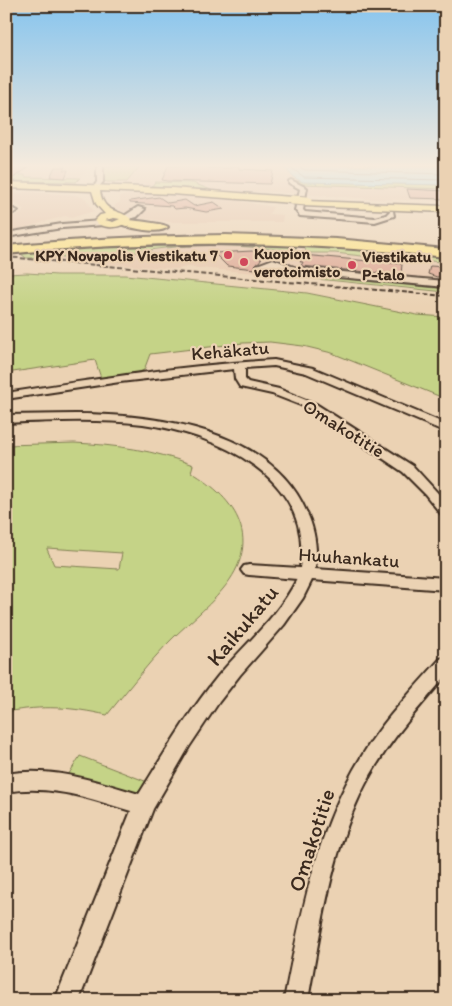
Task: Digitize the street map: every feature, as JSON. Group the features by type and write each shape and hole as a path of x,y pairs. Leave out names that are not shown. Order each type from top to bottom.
{"highway":[{"path":"121,218 138,226 260,228 446,248"},
{"path":"6,243 101,236 214,232 315,236 410,244"},
{"path":"6,250 122,240 250,238 348,243 446,253"}],"main road":[{"path":"103,213 101,220 114,224 121,218 114,213"}],"street":[{"path":"121,218 133,213"},
{"path":"302,213 375,220 386,218 391,213"},
{"path":"6,235 101,220"},
{"path":"287,268 446,284"},
{"name":"Kehäkatu","path":"6,396 81,384 239,365 274,363 300,367 446,428"},
{"name":"Omakotitie","path":"239,365 240,379 244,385 275,391 312,406 408,469 430,491 446,511"},
{"name":"Kaikukatu","path":"6,419 88,418 145,421 195,432 240,451 274,474 297,503 302,514 308,541 307,574 296,597 282,619 225,680 144,805 67,1000"},
{"name":"Huuhankatu","path":"249,570 446,584"},
{"name":"Omakotitie","path":"296,1000 324,863 344,808 370,760 388,732 446,664"},
{"path":"6,783 41,779 64,783 144,805"}],"shaded area":[{"path":"88,213 71,218 65,216 6,233 6,219 21,214"},
{"path":"127,213 270,213 283,215 282,222 171,222 139,218"},
{"path":"189,246 268,248 306,253 335,253 380,258 403,257 446,263 446,289 305,275 268,274 187,267 177,269 26,258 91,256 123,260 123,255 136,252"}],"green space":[{"path":"173,243 296,243 296,252 253,247 188,246 123,255 124,261 91,256 26,258 20,253"},
{"path":"304,244 446,257 446,263 403,257 380,258 335,253 306,253"},
{"path":"280,273 446,289 446,292 268,274"},
{"path":"6,274 125,275 307,293 417,315 446,317 446,399 332,353 303,346 270,342 243,343 150,354 144,370 132,375 101,378 95,360 6,373"},
{"path":"74,443 105,445 149,452 193,465 191,472 208,483 221,495 240,523 243,538 241,554 235,571 223,589 158,653 107,715 57,708 32,708 6,712 6,445","holes":["47,548 122,553 119,569 54,565"]},
{"path":"80,756 150,783 146,788 133,794 67,777"}],"building":[{"path":"252,251 265,253 259,262 255,264 255,269 227,266 214,253"},
{"name":"Viestikatu P-talo","path":"303,255 402,264 401,275 301,266 303,262 300,262"},
{"path":"430,266 446,267 446,275 437,277 428,274"}],"railway":[{"path":"6,257 446,296"}],"place":[{"name":"KPY Novapolis Viestikatu 7","path":"228,255"},
{"name":"Kuopion verotoimisto","path":"244,262"},
{"name":"Viestikatu P-talo","path":"352,265"}]}
